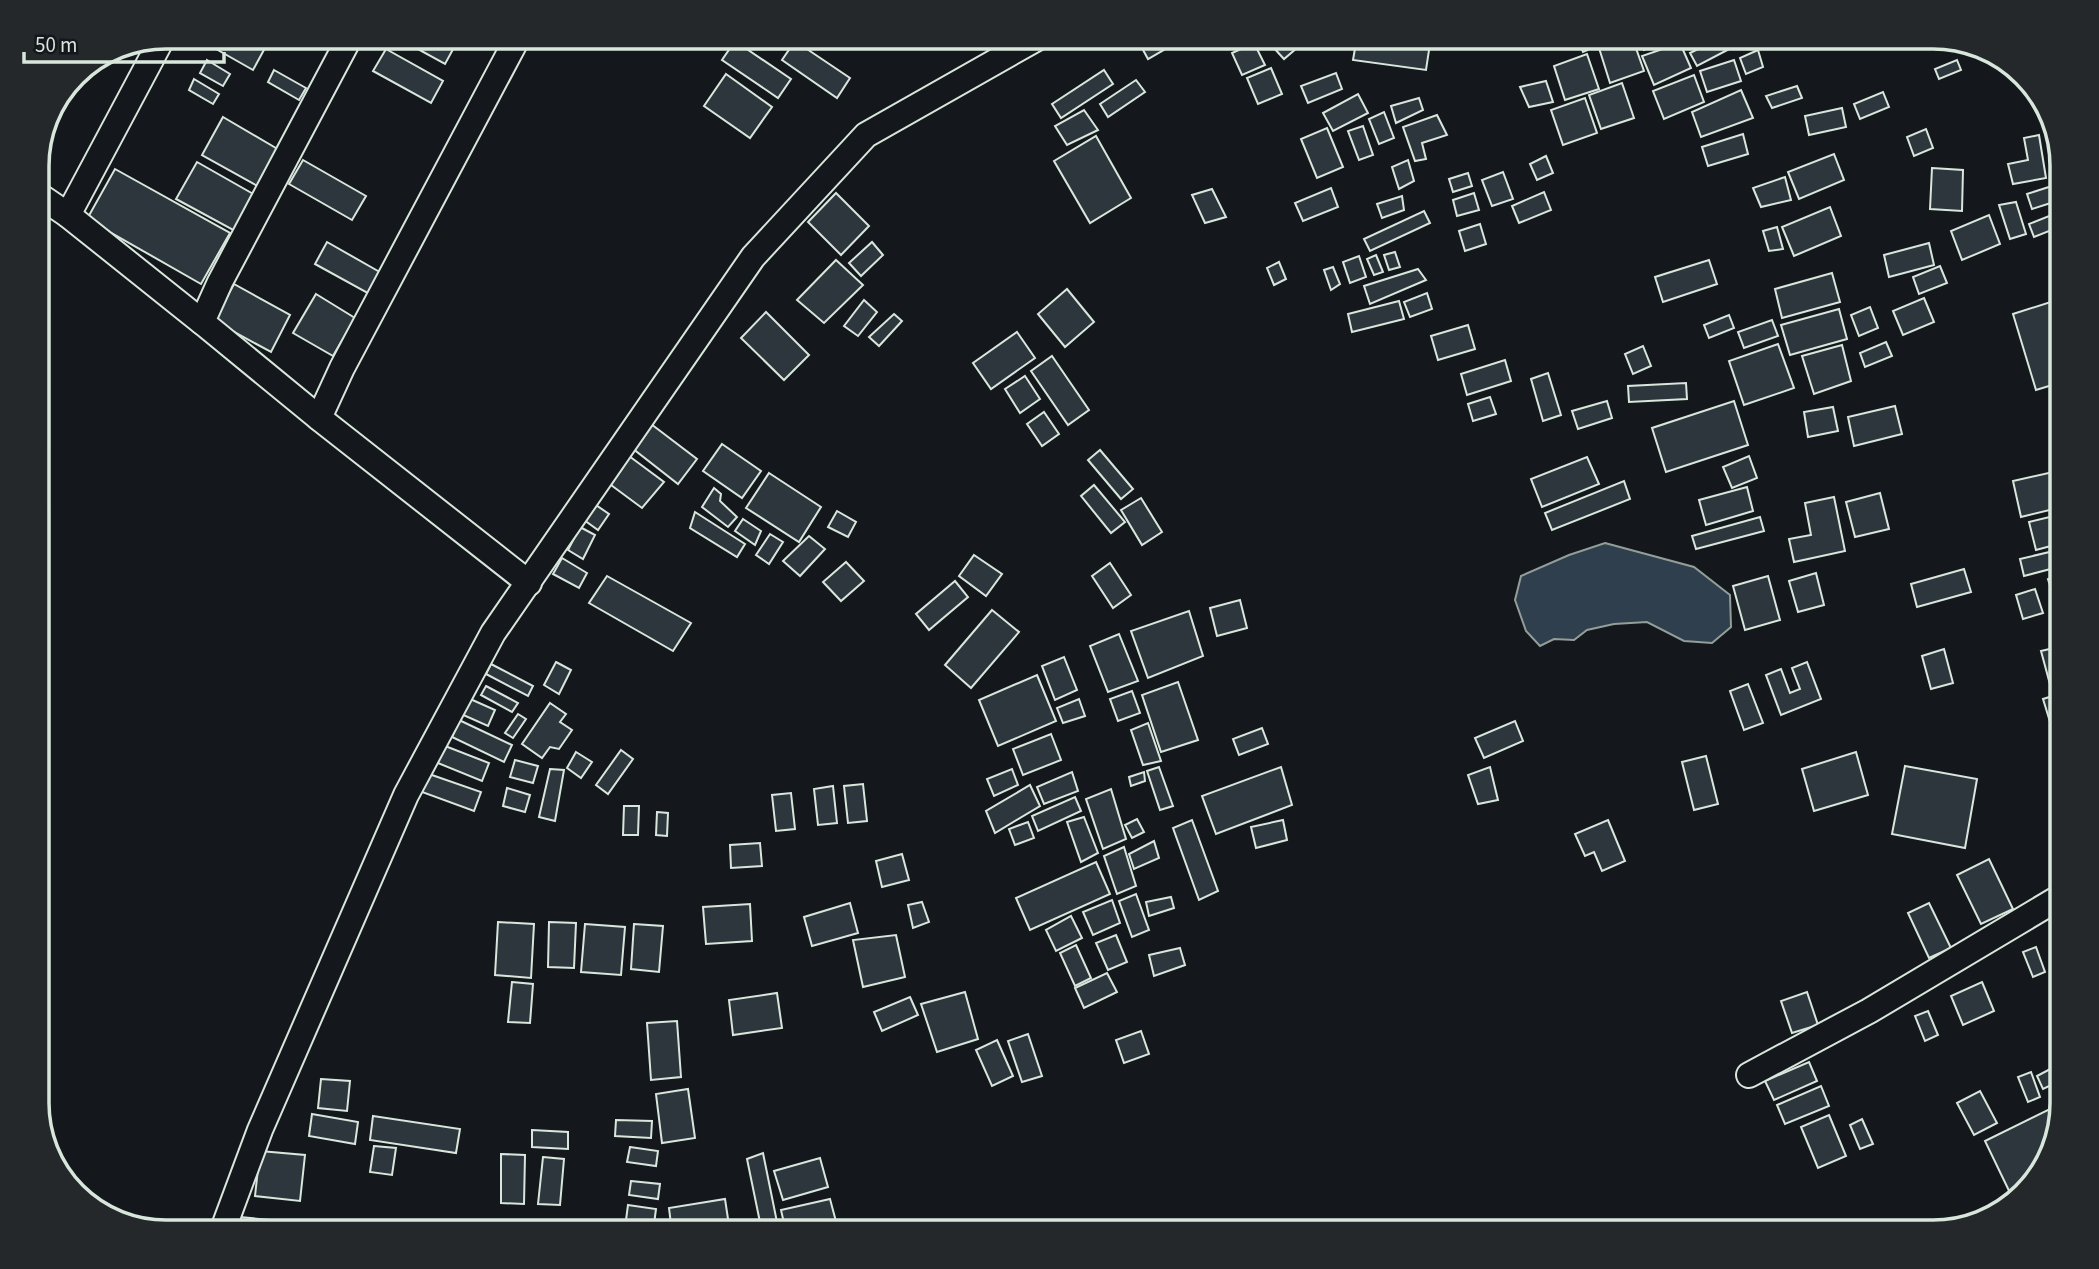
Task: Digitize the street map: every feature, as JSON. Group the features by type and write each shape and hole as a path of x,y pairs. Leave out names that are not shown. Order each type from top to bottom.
{"street":[{"path":"202,322 344,49"},
{"path":"319,418 342,368 512,49"},
{"path":"226,1220 260,1130 406,795 493,633 753,257 866,135 1018,49"},
{"path":"68,215 156,50"},
{"path":"49,202 528,583"},
{"path":"1749,1075 1869,1011 2050,903"}],"water":[{"path":"1605,543 1694,567 1730,595 1731,627 1712,643 1684,641 1647,622 1614,624 1587,630 1574,640 1554,639 1540,646 1526,631 1515,600 1521,576"}],"building":[{"path":"216,49 264,49 253,70"},
{"path":"386,49 443,81 431,103 373,71"},
{"path":"418,49 453,49 445,64"},
{"path":"730,49 747,49 791,79 778,98 722,60"},
{"path":"790,49 807,49 850,78 837,98 782,60"},
{"path":"1143,49 1165,49 1148,59"},
{"path":"1241,49 1257,49 1265,65 1242,75 1232,53"},
{"path":"1275,49 1296,49 1284,59"},
{"path":"1355,49 1429,49 1426,70 1353,60"},
{"path":"1599,49 1636,49 1644,71 1610,83"},
{"path":"1662,49 1683,49 1691,68 1654,85 1642,56"},
{"path":"1698,49 1729,49 1697,66 1690,53"},
{"path":"1758,50 1763,67 1746,74 1740,58"},
{"path":"1587,54 1599,89 1565,100 1554,66"},
{"path":"207,60 230,74 223,86 200,73"},
{"path":"1734,60 1741,81 1707,92 1700,71"},
{"path":"1957,60 1961,70 1939,79 1935,69"},
{"path":"1271,68 1282,94 1258,104 1247,78"},
{"path":"274,70 306,88 299,100 268,82"},
{"path":"1104,70 1113,84 1061,118 1052,104"},
{"path":"1336,73 1342,89 1308,103 1301,86"},
{"path":"726,74 772,107 750,138 704,106"},
{"path":"1694,75 1704,102 1664,119 1653,91"},
{"path":"194,79 219,94 213,104 189,90"},
{"path":"1136,80 1145,92 1108,117 1100,104"},
{"path":"1546,81 1553,102 1529,107 1520,87"},
{"path":"1622,83 1634,118 1601,129 1589,95"},
{"path":"1797,86 1802,98 1772,108 1766,96"},
{"path":"1741,90 1753,118 1701,137 1692,112"},
{"path":"1883,92 1889,107 1860,119 1854,104"},
{"path":"1358,94 1368,113 1333,131 1323,113"},
{"path":"1419,98 1423,110 1396,123 1391,106"},
{"path":"1585,98 1597,133 1563,145 1551,110"},
{"path":"1842,108 1846,127 1809,135 1805,116"},
{"path":"1084,110 1098,130 1067,145 1055,126"},
{"path":"1384,112 1394,138 1379,144 1369,119"},
{"path":"1437,115 1447,135 1422,143 1426,159 1415,161 1403,127"},
{"path":"223,117 281,151 261,188 202,155"},
{"path":"1363,126 1373,155 1359,160 1348,131"},
{"path":"1327,128 1343,167 1317,178 1301,139"},
{"path":"1926,129 1933,148 1914,156 1907,137"},
{"path":"1743,134 1748,154 1708,166 1702,147"},
{"path":"2039,135 2046,178 2013,184 2008,164 2028,160 2024,138"},
{"path":"1096,136 1131,198 1090,223 1054,161"},
{"path":"1834,154 1844,180 1799,199 1788,172"},
{"path":"1546,156 1553,173 1537,180 1530,164"},
{"path":"303,160 366,196 352,220 289,184"},
{"path":"1408,160 1414,181 1399,189 1392,167"},
{"path":"197,162 255,195 235,231 176,199"},
{"path":"1932,168 1963,170 1962,211 1930,209"},
{"path":"115,169 230,233 201,284 87,219"},
{"path":"1503,172 1513,199 1492,206 1482,180"},
{"path":"1468,173 1472,186 1453,192 1449,179"},
{"path":"1785,177 1791,200 1761,207 1753,188"},
{"path":"2050,187 2050,203 2032,209 2027,194"},
{"path":"1331,188 1338,207 1303,221 1295,203"},
{"path":"1212,189 1226,217 1205,223 1192,195"},
{"path":"1544,192 1551,210 1519,223 1512,206"},
{"path":"836,193 869,226 841,255 808,222"},
{"path":"1474,193 1479,210 1457,216 1453,200"},
{"path":"1402,196 1404,210 1382,218 1377,204"},
{"path":"2016,202 2026,234 2010,239 1999,205"},
{"path":"1830,207 1841,236 1794,256 1782,227"},
{"path":"1424,211 1430,223 1370,251 1364,239"},
{"path":"1989,215 2000,244 1962,260 1951,231"},
{"path":"2050,216 2050,231 2034,237 2029,224"},
{"path":"1480,224 1486,244 1465,251 1459,231"},
{"path":"1777,227 1783,249 1769,251 1763,231"},
{"path":"327,242 385,275 373,296 315,264"},
{"path":"872,242 883,255 861,276 849,263"},
{"path":"1929,243 1934,265 1889,277 1884,255"},
{"path":"1395,252 1400,267 1389,270 1384,255"},
{"path":"1376,255 1383,272 1374,275 1367,259"},
{"path":"1359,256 1366,277 1350,283 1343,262"},
{"path":"836,260 863,285 824,323 797,300"},
{"path":"1709,260 1717,284 1663,302 1655,277"},
{"path":"1279,262 1286,279 1274,285 1267,268"},
{"path":"1940,266 1947,283 1919,294 1913,277"},
{"path":"1333,267 1340,284 1331,290 1324,270"},
{"path":"1418,269 1426,280 1370,304 1364,286"},
{"path":"1832,273 1840,302 1782,318 1775,289"},
{"path":"234,284 290,315 271,352 214,321"},
{"path":"1067,289 1094,322 1065,347 1038,314"},
{"path":"1427,293 1432,309 1410,317 1404,302"},
{"path":"316,294 355,318 333,356 293,333"},
{"path":"1924,298 1934,322 1903,335 1893,311"},
{"path":"864,300 877,312 858,336 844,326"},
{"path":"1399,301 1404,319 1352,332 1348,314"},
{"path":"2050,302 2050,386 2036,390 2013,314"},
{"path":"1870,307 1878,328 1859,336 1851,315"},
{"path":"1839,309 1847,339 1790,355 1781,325"},
{"path":"766,312 809,355 784,380 741,338"},
{"path":"894,314 902,321 879,346 869,337"},
{"path":"1729,315 1734,328 1709,338 1704,325"},
{"path":"1772,320 1778,336 1744,348 1738,332"},
{"path":"1468,325 1475,349 1438,360 1431,336"},
{"path":"1017,332 1035,358 991,389 973,363"},
{"path":"1886,342 1892,356 1865,367 1860,353"},
{"path":"1778,344 1794,388 1744,405 1729,361"},
{"path":"1842,345 1851,381 1814,394 1802,356"},
{"path":"1643,346 1651,366 1633,374 1625,354"},
{"path":"1052,356 1089,410 1068,425 1031,371"},
{"path":"1505,360 1511,381 1467,395 1461,374"},
{"path":"1548,373 1561,415 1543,421 1531,379"},
{"path":"1025,376 1040,399 1020,413 1005,389"},
{"path":"1686,383 1687,399 1629,402 1628,386"},
{"path":"1490,397 1496,414 1473,421 1468,404"},
{"path":"1607,401 1612,418 1578,429 1572,411"},
{"path":"1734,401 1748,445 1666,472 1652,428"},
{"path":"1895,406 1902,434 1854,446 1848,417"},
{"path":"1833,407 1838,431 1808,437 1804,412"},
{"path":"1044,412 1059,434 1042,446 1027,424"},
{"path":"651,424 697,459 678,484 632,448"},
{"path":"722,444 761,471 742,498 703,471"},
{"path":"1100,450 1133,489 1121,499 1088,460"},
{"path":"629,456 664,482 642,508 611,485"},
{"path":"1749,456 1757,478 1732,488 1723,467"},
{"path":"1587,457 1599,484 1542,507 1531,479"},
{"path":"769,473 821,507 799,542 746,508"},
{"path":"2050,473 2050,510 2021,517 2013,481"},
{"path":"1624,481 1630,499 1552,530 1545,513"},
{"path":"1094,485 1125,522 1111,533 1081,496"},
{"path":"1747,487 1753,511 1706,525 1699,500"},
{"path":"714,488 721,494 720,501 737,517 728,527 702,507"},
{"path":"1880,493 1889,529 1855,537 1846,502"},
{"path":"1834,497 1845,551 1794,562 1789,539 1811,535 1805,503"},
{"path":"1141,498 1162,532 1142,545 1121,510"},
{"path":"593,503 609,514 598,530 584,520"},
{"path":"837,511 856,522 848,537 828,527"},
{"path":"695,512 745,544 737,557 690,528"},
{"path":"1760,517 1764,531 1696,549 1692,536"},
{"path":"2050,517 2050,546 2036,550 2029,522"},
{"path":"743,519 761,531 755,545 735,531"},
{"path":"580,527 595,535 583,559 568,550"},
{"path":"770,534 783,542 769,564 756,555"},
{"path":"809,536 825,549 800,576 783,561"},
{"path":"2050,552 2050,569 2024,576 2020,559"},
{"path":"974,555 1002,574 986,596 959,576"},
{"path":"562,558 587,573 579,588 553,574"},
{"path":"846,562 864,581 841,601 823,582"},
{"path":"1110,563 1131,595 1113,608 1092,576"},
{"path":"1964,569 1971,592 1917,607 1911,584"},
{"path":"1816,573 1824,605 1798,612 1789,581"},
{"path":"607,576 691,623 673,651 589,603"},
{"path":"1768,576 1780,620 1745,630 1733,586"},
{"path":"955,581 968,597 929,630 916,614"},
{"path":"2035,589 2043,613 2023,619 2016,595"},
{"path":"1240,600 1247,628 1217,636 1210,608"},
{"path":"992,610 1019,632 971,688 945,665"},
{"path":"1189,611 1203,656 1148,678 1131,631"},
{"path":"1119,634 1138,681 1108,692 1090,646"},
{"path":"1944,649 1953,683 1931,689 1922,656"},
{"path":"2050,649 2050,684 2041,651"},
{"path":"1064,657 1077,690 1055,700 1042,666"},
{"path":"556,662 571,670 559,694 544,685"},
{"path":"1807,662 1821,699 1781,715 1766,675 1781,669 1790,693 1800,689 1792,668"},
{"path":"491,664 533,686 528,696 486,674"},
{"path":"1037,675 1056,721 998,746 979,700"},
{"path":"1178,682 1198,740 1161,752 1142,695"},
{"path":"1748,684 1763,723 1744,730 1730,691"},
{"path":"486,686 518,703 512,712 481,695"},
{"path":"1132,691 1140,713 1118,721 1110,699"},
{"path":"2050,697 2050,722 2043,699"},
{"path":"468,698 495,710 488,726 461,714"},
{"path":"1079,699 1085,716 1063,723 1057,708"},
{"path":"550,703 566,714 560,722 572,730 559,749 550,747 542,758 522,744"},
{"path":"518,714 526,719 513,738 505,733"},
{"path":"459,720 512,745 504,762 452,737"},
{"path":"1515,721 1523,741 1484,758 1475,738"},
{"path":"1148,723 1161,761 1143,765 1131,730"},
{"path":"1262,728 1268,744 1239,755 1233,739"},
{"path":"1051,734 1061,760 1023,775 1013,749"},
{"path":"440,744 489,763 482,781 433,761"},
{"path":"621,750 633,759 608,794 596,785"},
{"path":"576,752 592,762 581,778 567,768"},
{"path":"1856,752 1868,795 1814,811 1802,769"},
{"path":"1706,756 1718,804 1694,810 1682,762"},
{"path":"515,760 538,766 533,783 510,777"},
{"path":"1905,766 1977,779 1965,848 1892,834"},
{"path":"1159,767 1173,806 1160,810 1147,771"},
{"path":"1281,767 1292,805 1216,834 1202,796"},
{"path":"1490,767 1498,800 1478,804 1468,775"},
{"path":"550,769 564,770 555,821 539,817"},
{"path":"1012,769 1018,785 994,796 987,779"},
{"path":"1072,772 1078,791 1044,804 1037,787"},
{"path":"1144,772 1145,781 1131,786 1129,777"},
{"path":"429,774 481,792 474,811 422,792"},
{"path":"863,784 867,821 848,823 844,786"},
{"path":"1030,785 1040,806 995,833 986,811"},
{"path":"833,786 837,823 818,825 814,789"},
{"path":"507,788 530,795 525,812 503,806"},
{"path":"1111,789 1126,839 1103,849 1086,799"},
{"path":"791,793 795,829 776,831 772,795"},
{"path":"1075,797 1081,811 1038,831 1032,816"},
{"path":"624,806 639,806 638,835 623,835"},
{"path":"657,812 668,813 667,836 656,835"},
{"path":"1084,817 1098,853 1081,862 1067,822"},
{"path":"1137,819 1144,832 1132,838 1125,825"},
{"path":"1192,820 1218,891 1199,900 1173,828"},
{"path":"1283,820 1287,840 1256,848 1251,827"},
{"path":"1608,820 1625,861 1602,871 1594,852 1585,856 1575,834"},
{"path":"1028,822 1034,838 1015,845 1009,829"},
{"path":"1154,841 1159,858 1134,869 1129,854"},
{"path":"760,843 762,866 731,868 730,845"},
{"path":"1124,847 1136,886 1117,894 1104,856"},
{"path":"902,854 909,880 882,887 876,861"},
{"path":"1989,859 2013,909 1981,924 1957,875"},
{"path":"1096,862 1110,894 1030,930 1016,898"},
{"path":"1136,894 1149,930 1132,937 1119,901"},
{"path":"1171,897 1174,908 1149,916 1146,902"},
{"path":"1112,900 1120,923 1093,935 1083,912"},
{"path":"922,902 929,922 913,928 908,905"},
{"path":"850,903 858,933 812,946 804,917"},
{"path":"1929,903 1951,948 1929,958 1908,913"},
{"path":"750,904 752,941 706,944 703,907"},
{"path":"1071,916 1082,938 1056,951 1046,930"},
{"path":"498,922 534,924 531,978 495,975"},
{"path":"549,922 576,923 574,968 548,967"},
{"path":"585,924 625,927 621,975 581,972"},
{"path":"634,924 663,926 659,972 631,969"},
{"path":"896,935 905,977 863,987 853,940"},
{"path":"1116,935 1127,962 1108,970 1096,943"},
{"path":"1076,945 1091,978 1075,986 1060,953"},
{"path":"2036,947 2045,972 2033,977 2023,952"},
{"path":"1180,948 1185,965 1154,976 1149,955"},
{"path":"1107,973 1117,992 1084,1008 1075,988"},
{"path":"512,982 533,984 530,1023 508,1022"},
{"path":"1982,982 1994,1011 1963,1025 1951,996"},
{"path":"965,992 978,1039 937,1052 921,1004"},
{"path":"1807,992 1818,1025 1792,1033 1781,1001"},
{"path":"777,993 782,1028 733,1035 729,1000"},
{"path":"910,997 918,1015 882,1031 874,1012"},
{"path":"1928,1011 1938,1035 1925,1041 1915,1016"},
{"path":"677,1021 681,1077 651,1080 647,1023"},
{"path":"1141,1031 1149,1054 1124,1063 1116,1040"},
{"path":"1028,1034 1042,1076 1022,1082 1008,1041"},
{"path":"997,1040 1013,1076 992,1086 976,1050"},
{"path":"1809,1062 1817,1081 1774,1100 1765,1081"},
{"path":"2050,1069 2050,1086 2043,1089 2037,1076"},
{"path":"2031,1072 2040,1097 2028,1102 2018,1077"},
{"path":"321,1079 350,1081 347,1111 318,1108"},
{"path":"1821,1086 1829,1106 1785,1124 1777,1105"},
{"path":"688,1089 695,1138 662,1143 656,1094"},
{"path":"1980,1091 1997,1123 1974,1135 1957,1103"},
{"path":"2050,1109 2041,1148 2026,1174 2009,1192 1985,1141"},
{"path":"312,1114 358,1122 355,1144 309,1136"},
{"path":"1829,1115 1846,1156 1818,1168 1801,1127"},
{"path":"373,1116 460,1129 456,1153 370,1140"},
{"path":"1862,1119 1873,1144 1860,1149 1850,1125"},
{"path":"616,1120 652,1121 651,1138 615,1136"},
{"path":"532,1130 568,1132 568,1149 532,1147"},
{"path":"374,1146 396,1148 392,1175 370,1172"},
{"path":"630,1147 658,1151 656,1166 627,1162"},
{"path":"260,1151 305,1155 300,1201 255,1196"},
{"path":"763,1153 777,1220 760,1220 747,1159"},
{"path":"501,1154 525,1155 524,1204 501,1203"},
{"path":"543,1157 564,1159 560,1205 538,1204"},
{"path":"820,1158 828,1187 783,1200 774,1171"},
{"path":"631,1181 660,1184 658,1199 629,1195"},
{"path":"725,1199 728,1220 670,1220 669,1208"},
{"path":"830,1199 836,1220 783,1220 781,1210"},
{"path":"628,1205 656,1209 655,1220 626,1220"},
{"path":"240,1217 270,1220 240,1220"}]}
